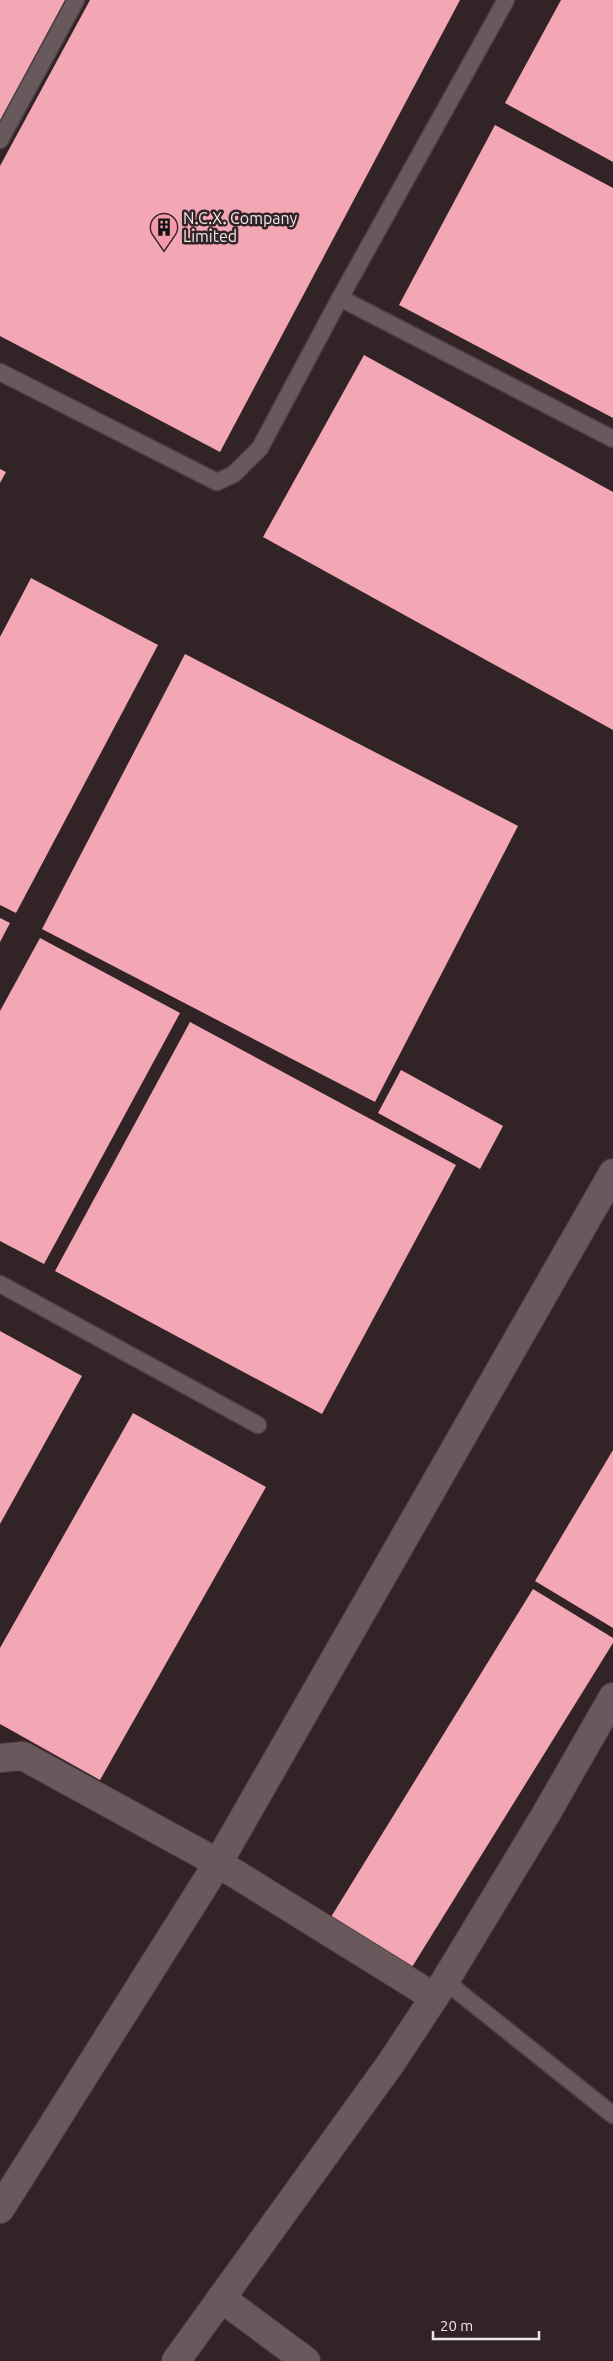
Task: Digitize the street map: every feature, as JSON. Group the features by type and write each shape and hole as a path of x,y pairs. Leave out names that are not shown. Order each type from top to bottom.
{"street":[{"path":"0,2209 218,1863 613,1173"},
{"path":"176,2361 391,2063 440,1989 546,1814 613,1697"},
{"path":"0,1758 23,1756 218,1863 440,1989"},
{"path":"221,2298 306,2361"}],"lane":[{"path":"0,140 76,0"},
{"path":"0,372 217,482 234,474 260,448 340,298 506,0"},
{"path":"340,298 613,439"},
{"path":"0,1284 258,1424"},
{"path":"440,1989 613,2115"}],"building":[{"path":"0,0 65,0 0,121"},
{"name":"N.C.X. Company Limited","path":"90,0 460,0 220,452 0,336 0,166"},
{"path":"561,0 613,0 613,162 505,103"},
{"path":"495,125 613,188 613,418 399,305"},
{"path":"364,355 613,492 613,730 263,537"},
{"path":"0,469 6,472 0,483"},
{"path":"31,578 158,645 16,913 0,905 0,637"},
{"path":"185,654 518,826 375,1102 42,929"},
{"path":"0,918 10,923 0,942"},
{"path":"40,938 180,1013 44,1264 0,1241 0,1011"},
{"path":"190,1022 456,1165 322,1414 55,1271"},
{"path":"401,1070 503,1126 480,1169 378,1113"},
{"path":"0,1331 82,1376 0,1524"},
{"path":"133,1413 266,1487 100,1780 0,1724 0,1648"},
{"path":"613,1450 613,1628 535,1581"},
{"path":"533,1589 613,1638 613,1643 412,1967 331,1917"}],"place":[{"name":"N.C.X. Company Limited","path":"164,251"}]}
